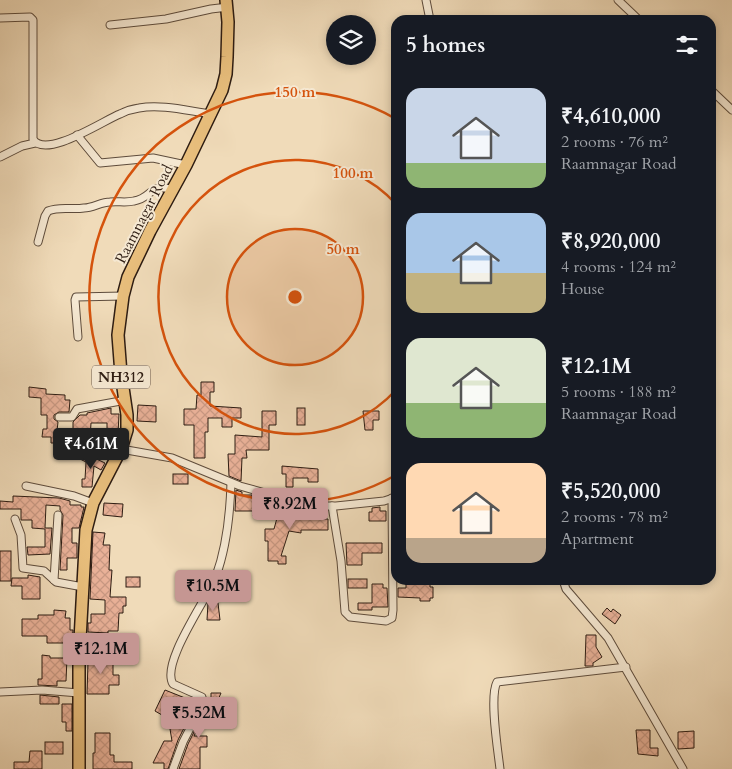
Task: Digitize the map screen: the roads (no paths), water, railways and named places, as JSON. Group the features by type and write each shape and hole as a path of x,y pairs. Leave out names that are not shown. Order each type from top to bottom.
{"highway":[{"name":"Raamnagar Road","path":"79,769 78,694 86,530 93,503 121,449 127,430 126,400 118,342 123,296 128,277 138,255 212,114 222,90 226,74 227,4"}],"street":[{"path":"426,0 429,15"},
{"path":"618,0 634,15"},
{"path":"110,25 166,19 227,4"},
{"path":"0,18 30,18 33,20 33,139 35,143"},
{"path":"716,95 732,110"},
{"path":"0,157 22,146 35,143 44,146 54,144 77,136 120,114 142,108 155,107 212,114"},
{"path":"77,136 100,163 153,158 186,164"},
{"path":"38,242 48,211 60,208 85,208 110,202 138,201 158,187 173,190"},
{"path":"78,336 76,297 123,296"},
{"path":"59,417 72,417 77,409 126,400"},
{"path":"121,449 172,458 231,483 303,504 332,506 391,498"},
{"path":"173,769 182,742 203,703 202,697 173,684 171,678 174,658 184,633 215,577 228,530 231,483"},
{"path":"26,486 74,496 93,503"},
{"path":"332,506 341,561 345,612 350,617 386,621 392,618 393,585"},
{"path":"54,580 58,515"},
{"path":"15,519 21,535 22,567 46,572 59,583 83,588"},
{"path":"565,585 608,638 683,769"},
{"path":"500,769 495,730 494,689 497,682 626,667"},
{"path":"0,692 42,690 78,694"}]}
